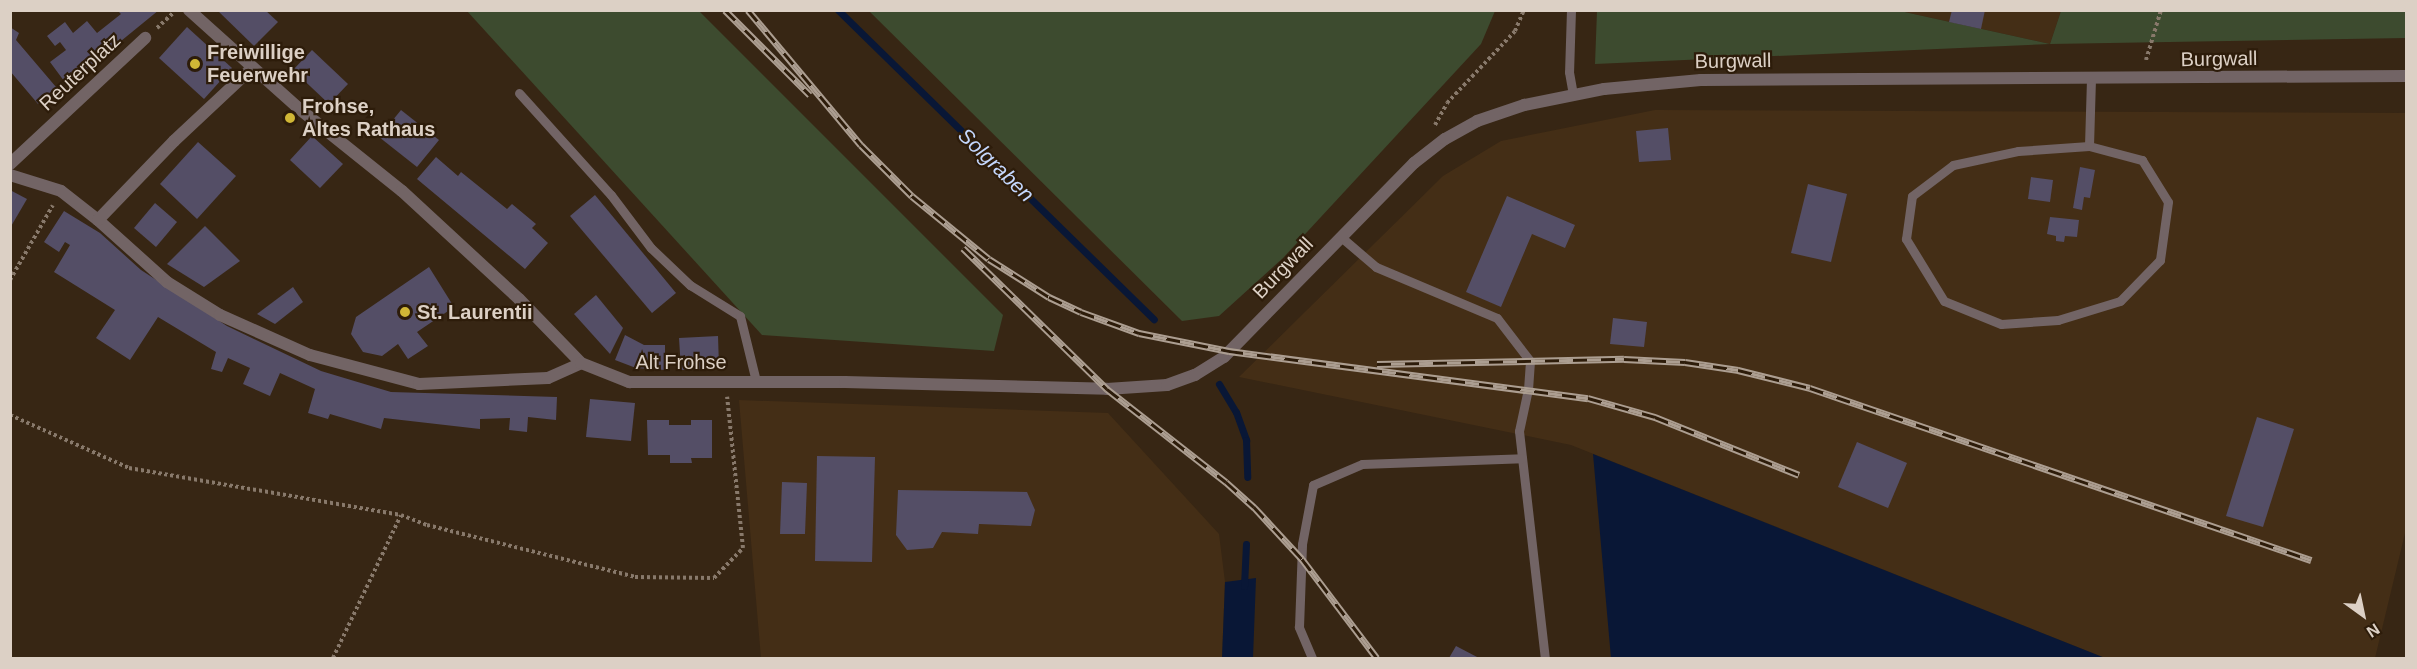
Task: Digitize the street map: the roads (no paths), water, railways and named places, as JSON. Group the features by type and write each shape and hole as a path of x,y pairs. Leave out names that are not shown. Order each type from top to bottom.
{"street":[{"name":"Alt Frohse","path":"189,10 252,68 402,191 519,299 581,363 629,382 756,381 1107,389 1167,385"},
{"name":"Reuterplatz","path":"10,164 145,38"},
{"path":"98,220 174,141 252,68"},
{"name":"Burgwall","path":"1167,385 1195,375 1224,357 1414,163 1444,139 1477,122 1524,105 1604,89 1701,80 2091,80 2406,76"},
{"path":"10,175 61,191 98,220 167,282 220,315 310,355 419,384 548,378 581,363"}],"lane":[{"path":"1570,10 1569,72 1573,95"},
{"path":"2089,146 2091,80"},
{"path":"519,93 610,195 651,248 690,285 740,316 756,381"},
{"path":"2089,146 2142,160 2168,202 2160,260 2120,301 2058,320 2001,324 1944,301 1906,239 1912,196 1953,165 2052,147 2089,146"},
{"path":"1341,237 1376,267 1497,318 1530,361 1528,388 1519,431 1545,658"},
{"path":"1312,658 1299,627 1302,544 1313,485 1362,464 1522,458"}],"water":[{"path":"1593,454 2105,658 1611,658"},
{"path":"1256,578 1253,658 1222,658 1225,582"}],"waterway":[{"name":"Solgraben","path":"838,10 1154,319"},
{"name":"Solgraben","path":"1219,384 1236,412 1246,440 1247,477"},
{"name":"Solgraben","path":"1244,586 1246,544"}],"railway":[{"path":"725,10 810,95"},
{"path":"748,10 861,145 912,196 989,259 1049,297 1081,312 1139,333 1229,351 1588,398 1655,417 1799,475"},
{"path":"963,248 1107,389 1226,482 1254,507 1302,559 1377,658"},
{"path":"1377,364 1624,359 1685,362 1738,370 1810,388 2311,560"}],"place":[{"name":"Freiwillige Feuerwehr","path":"195,64"},
{"name":"Frohse, Altes Rathaus","path":"290,118"},
{"name":"St. Laurentii","path":"405,312"}]}
